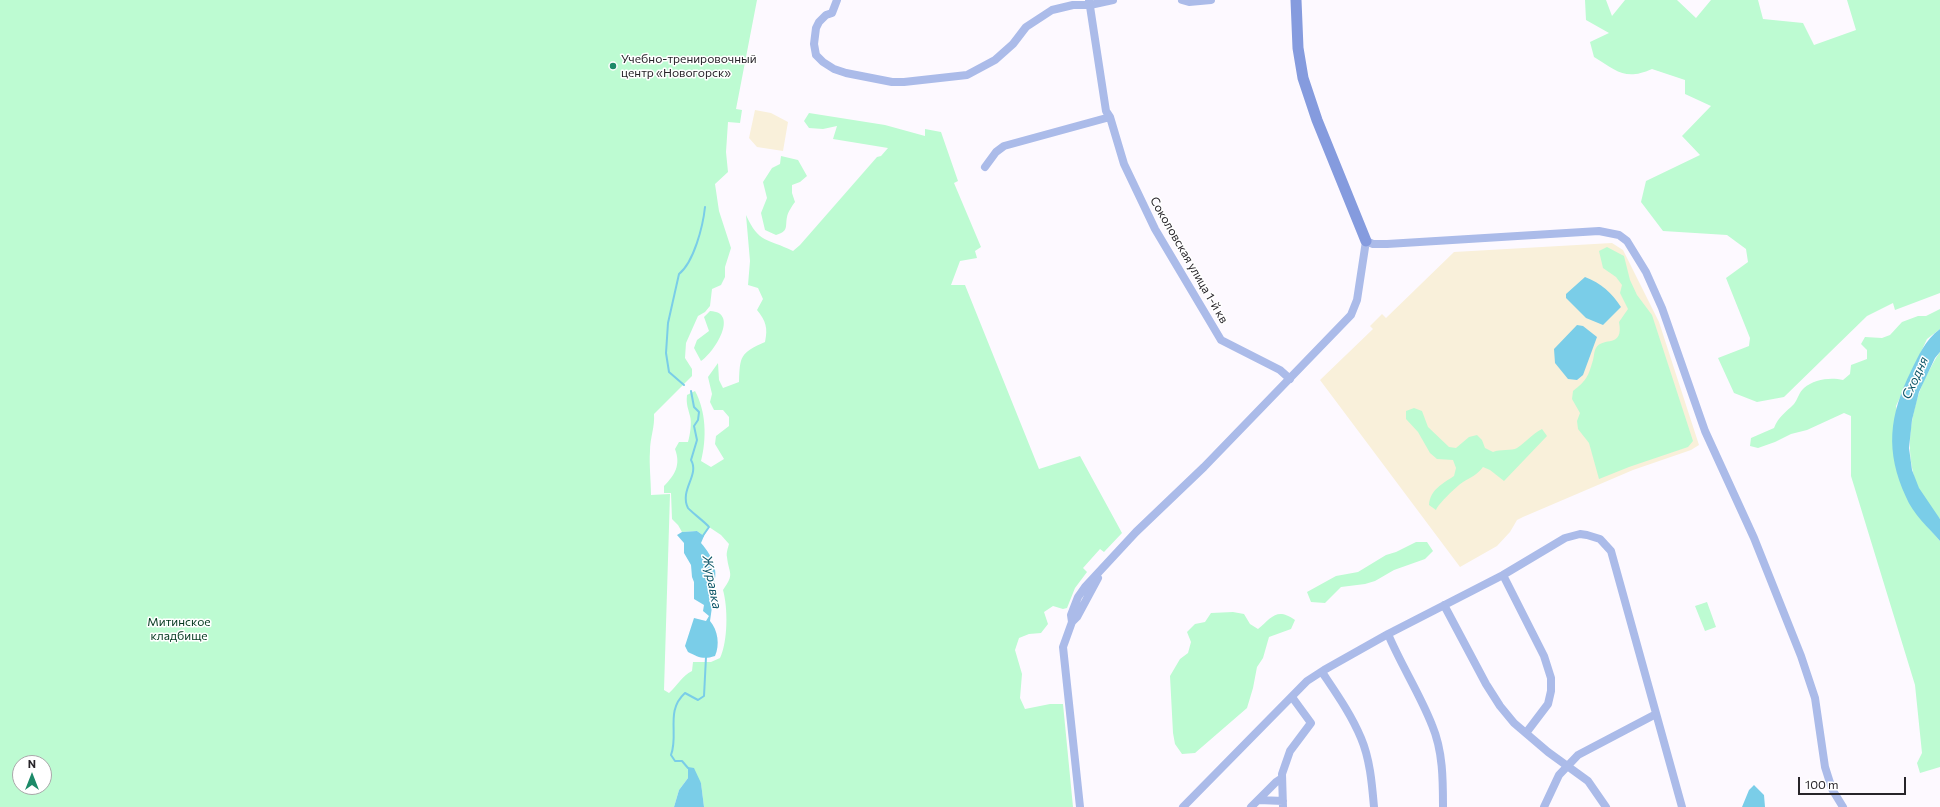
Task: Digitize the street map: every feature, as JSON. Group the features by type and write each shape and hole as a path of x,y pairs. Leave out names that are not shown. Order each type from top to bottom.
{"street":[{"path":"837,0 832,13 826,15 819,22 816,28 814,44 816,55 823,62 834,69 898,83 953,78 967,75 995,60 1013,44 1026,27 1052,10 1089,2 1113,0"},
{"path":"1182,0 1189,2 1201,2 1211,0"},
{"path":"1080,807 1063,647 1072,622 1077,617 1102,570 1136,532 1204,467 1290,379 1350,314 1356,300 1366,241 1320,127 1303,78 1298,48 1296,0"},
{"name":"Соколовская улица 1-й кв","path":"1089,2 1106,111 1110,117 1124,164 1155,229 1221,340 1280,370 1290,379"},
{"path":"985,167 996,152 1004,146 1110,117"},
{"path":"1366,241 1373,244 1387,244 1599,231 1614,234 1627,241 1646,272 1662,308 1705,431 1754,538 1801,656 1815,698 1825,767 1832,788 1843,807"},
{"path":"1183,807 1307,681 1388,634 1503,575 1565,538 1580,534 1600,539 1611,551 1682,807"},
{"path":"1503,575 1544,656 1551,678 1551,691 1548,704 1526,733"},
{"path":"1444,605 1486,684 1500,706 1526,733 1588,781 1606,807"},
{"path":"1388,634 1398,659 1433,726 1442,774 1443,807"},
{"path":"1322,672 1341,700 1361,738 1370,774 1374,807"},
{"path":"1259,800 1283,804 1282,778 1290,751 1312,723 1292,697"},
{"path":"1544,807 1556,780 1578,755 1656,714"},
{"path":"1251,807 1282,778"}],"shaded area":[{"path":"755,110 771,113 788,122 783,151 757,147 749,138"},
{"path":"1612,243 1623,250 1659,322 1699,445 1691,450 1633,470 1517,520 1510,532 1497,546 1460,567 1320,380 1373,329 1370,326 1382,314 1386,318 1454,252"}],"green space":[{"name":"Митинское кладбище","path":"0,0 757,0 736,109 742,110 740,123 728,122 726,152 728,172 715,184 719,211 731,248 725,267 725,277 721,285 712,289 710,306 705,312 698,316 686,343 685,358 692,369 692,376 654,414 650,456 651,495 670,494 664,690 669,693 685,676 692,671 693,662 711,662 720,658 725,643 726,606 723,590 730,577 727,555 729,544 721,535 709,527 704,536 697,531 682,532 672,519 671,493 664,493 664,486 674,474 676,469 677,455 675,449 679,442 688,442 691,422 687,395 695,391 701,407 705,434 701,461 711,467 724,459 715,444 716,436 729,426 729,417 723,410 714,410 710,402 712,394 708,377 718,363 719,380 723,388 739,382 740,366 743,356 751,349 765,342 766,325 757,310 763,299 758,288 748,285 750,261 746,215 755,231 760,236 770,242 793,251 800,245 877,157 881,156 888,148 833,139 837,126 823,129 809,128 804,121 809,113 885,125 925,136 925,129 941,132 958,181 954,183 981,247 975,251 977,258 960,261 951,285 965,285 1039,469 1080,456 1122,533 1104,552 1100,549 1083,568 1087,572 1075,588 1067,608 1063,609 1053,606 1044,612 1048,624 1041,633 1029,634 1019,638 1015,650 1022,674 1020,698 1025,709 1050,704 1063,704 1073,807 704,807 701,783 688,768 688,778 679,790 674,807 0,807"},
{"path":"1585,0 1606,0 1612,16 1625,0 1677,0 1696,18 1711,0 1758,0 1763,19 1803,23 1814,45 1856,30 1847,0 1940,0 1940,293 1895,310 1893,303 1867,316 1784,397 1757,402 1734,393 1718,358 1749,346 1750,338 1726,278 1748,262 1746,249 1727,235 1663,231 1641,202 1646,181 1700,155 1682,136 1711,106 1685,94 1685,80 1652,69 1643,73 1622,73 1594,57 1590,42 1609,33 1586,20"},
{"path":"781,156 798,160 807,176 800,182 792,185 792,193 795,202 790,209 786,220 785,230 776,235 765,230 761,213 767,198 763,182 772,168 780,164"},
{"path":"1607,247 1624,256 1630,280 1637,295 1652,315 1693,441 1688,447 1599,479 1589,443 1578,429 1577,421 1580,413 1572,399 1573,391 1584,381 1588,374 1596,348 1603,343 1616,339 1620,330 1619,322 1628,309 1620,293 1622,285 1616,277 1603,268 1599,251"},
{"path":"1940,309 1940,329 1927,339 1896,406 1921,519 1940,541 1940,767 1920,773 1917,763 1922,753 1915,685 1851,476 1851,416 1844,413 1807,430 1791,434 1758,448 1750,446 1751,438 1774,428 1780,418 1794,404 1801,391 1808,385 1823,380 1843,380 1850,374 1851,365 1867,359 1867,350 1861,344 1865,337 1882,338 1890,335 1902,322 1918,316 1926,316"},
{"path":"710,311 719,313 723,318 724,325 722,333 712,350 701,361 694,348 697,340 709,331 704,317"},
{"path":"1940,352 1940,519 1927,504 1918,487 1912,469 1910,450 1914,412 1919,394 1926,376"},
{"path":"1414,408 1422,411 1428,427 1449,447 1456,448 1469,437 1477,435 1482,440 1485,448 1493,452 1517,448 1542,429 1547,436 1504,481 1490,470 1483,467 1476,474 1452,491 1436,510 1429,505 1432,495 1437,488 1454,476 1456,468 1453,460 1437,459 1430,453 1418,432 1406,419 1406,411"},
{"path":"1416,542 1427,542 1433,551 1425,559 1394,570 1375,581 1365,584 1341,587 1325,603 1311,602 1307,592 1336,576 1358,572 1386,555 1396,552"},
{"path":"1707,602 1716,627 1705,631 1695,606"},
{"path":"1233,612 1244,614 1250,624 1258,629 1271,617 1279,614 1284,614 1295,620 1291,629 1269,637 1263,658 1257,667 1247,708 1195,753 1182,754 1175,744 1173,733 1170,676 1180,659 1188,653 1191,642 1187,632 1195,624 1205,622 1211,613"}],"water":[{"path":"1585,277 1606,289 1621,307 1603,325 1586,318 1566,298 1566,294"},
{"path":"1577,325 1583,326 1597,337 1583,375 1577,380 1568,379 1555,363 1554,349"},
{"name":"Сходня","path":"1940,329 1940,352 1935,358 1919,392 1912,420 1909,448 1912,470 1919,488 1940,519 1940,541 1917,515 1906,497 1899,480 1895,464 1892,434 1898,403 1911,371 1926,343"},
{"path":"697,531 704,536 701,543 712,560 715,573 715,579 710,593 712,596 709,600 712,607 710,621 715,629 718,642 715,656 707,658 698,657 688,652 685,646 694,618 706,621 709,616 703,611 704,605 694,599 694,582 691,565 684,553 684,543 677,535 682,532"},
{"path":"688,767 694,768 701,783 704,807 674,807 679,790 688,778"},
{"path":"1754,785 1764,795 1765,807 1742,807 1749,790"}],"waterway":[{"name":"Журавка","path":"684,385 669,372 666,353 668,323 679,274 689,261 697,243 705,207"},
{"name":"Журавка","path":"691,391 694,407 699,412 698,420 694,426 697,440 691,460 693,471 687,489 686,501 688,508 709,527 702,537"},
{"name":"Журавка","path":"688,768 682,761 675,761 671,755 674,739 674,715 679,700 685,693 698,700 704,696 706,657"}],"place":[{"name":"Учебно-тренировочный центр «Новогорск»","path":"613,66"}]}
